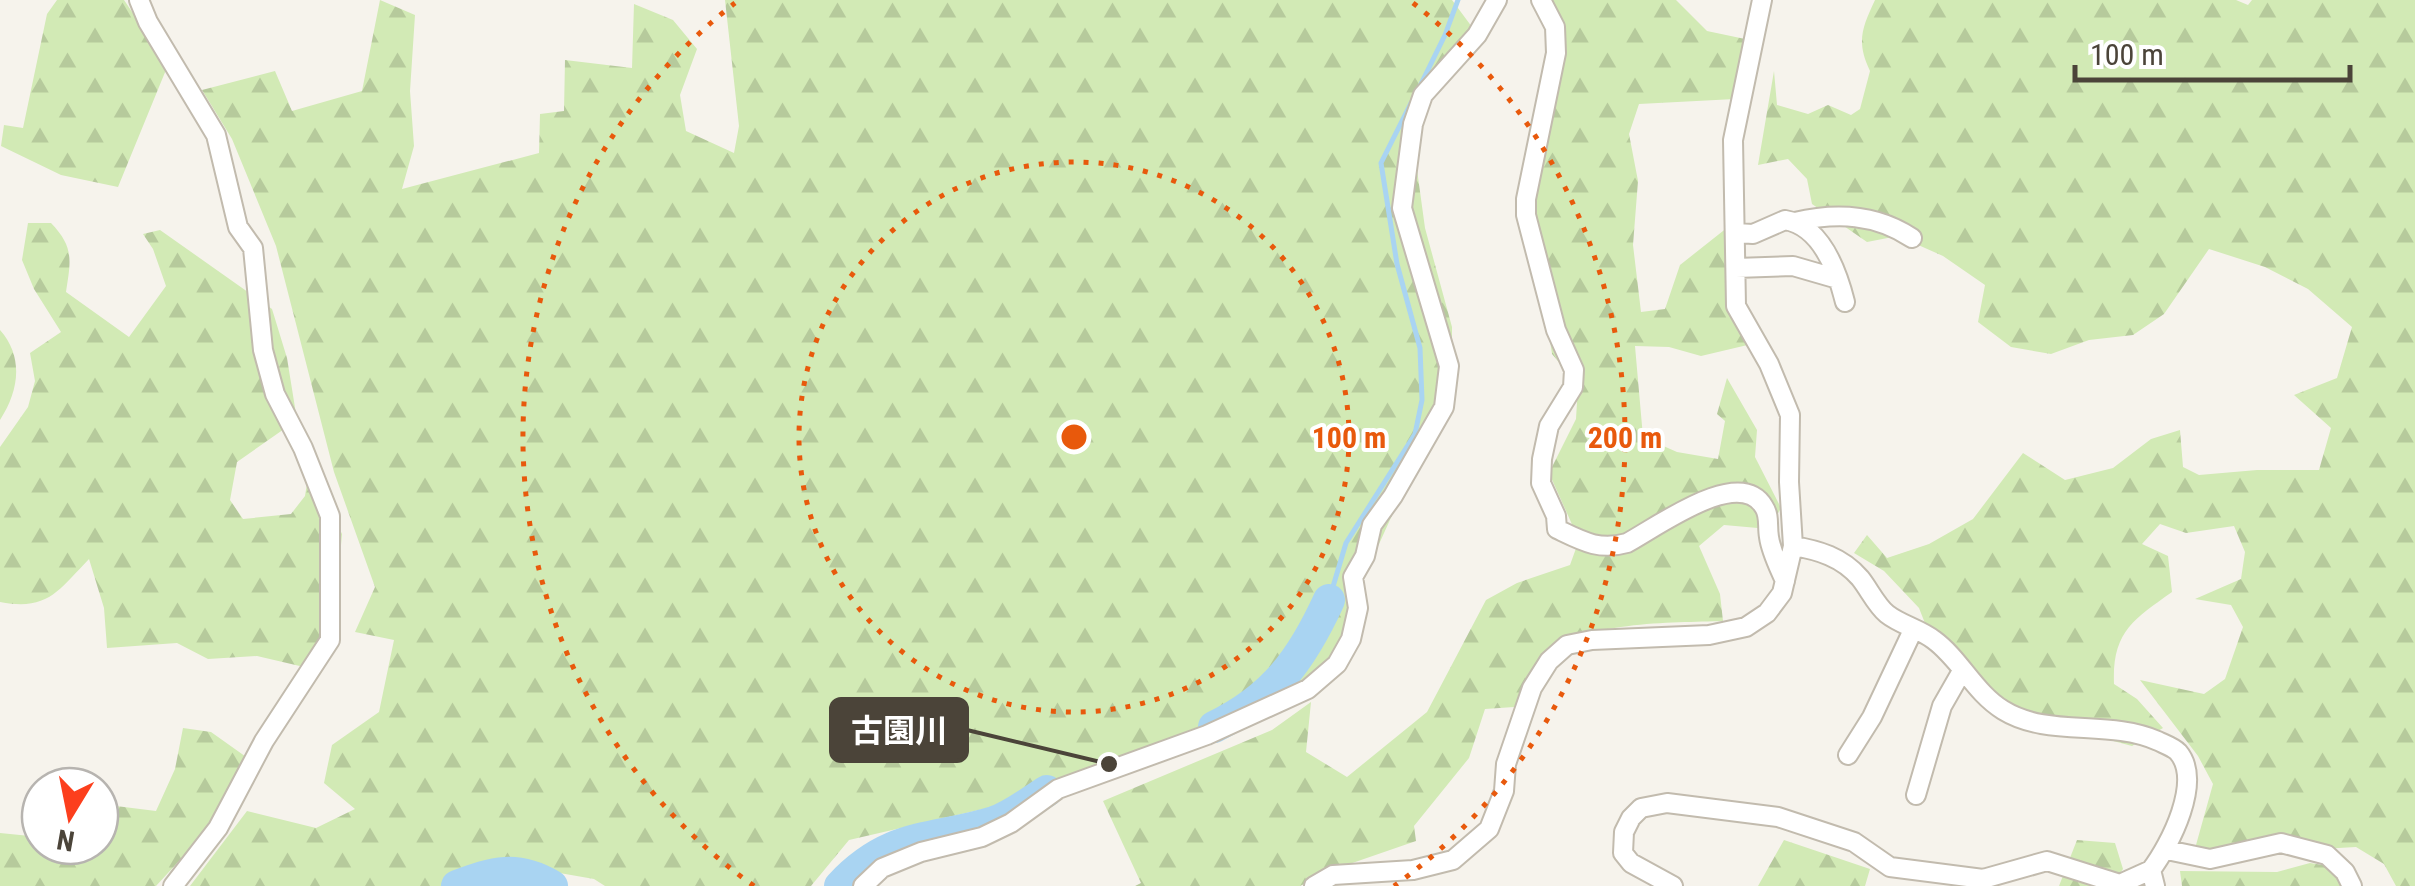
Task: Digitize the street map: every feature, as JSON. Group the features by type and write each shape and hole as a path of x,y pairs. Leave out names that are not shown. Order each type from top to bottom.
{"street":[{"path":"138,0 216,135 238,227 254,248 263,350 275,394 303,448 330,516 330,640 264,741 218,828 172,886"},
{"path":"863,886 882,868 921,852 982,837 1011,823 1058,789 1207,735 1308,689 1337,664 1351,640 1358,608 1353,578 1365,556 1372,525 1394,496 1444,407 1449,366 1402,208 1413,124 1422,95 1477,34 1497,0"},
{"path":"1541,0 1555,27 1556,53 1526,215 1556,330 1574,370 1572,387 1548,426 1542,459 1541,483 1556,516 1557,529 1592,546 1610,548 1627,543 1722,492 1740,490 1762,502 1768,513 1769,539 1785,582"},
{"path":"1314,886 1333,875 1414,870 1453,860 1489,829 1504,791 1506,764 1532,688 1549,661 1567,645 1592,640 1709,635 1746,627 1767,613 1782,593 1793,546 1790,416 1770,364 1736,306 1733,140 1762,0"},
{"path":"1795,222 1819,216 1857,216 1891,224 1912,238"},
{"path":"1736,233 1752,234 1785,220 1805,226 1826,253 1845,302"},
{"path":"1736,268 1792,266 1838,278"},
{"path":"1673,886 1630,863 1623,853 1624,832 1630,818 1641,808 1667,803 1778,817 1854,842 1890,867 1984,879 2047,861 2120,884 2153,878 2178,826 2187,768 2176,750 2141,734 2112,728 2046,726 2001,709 1934,640 1885,613 1858,575 1823,551 1793,546"},
{"path":"1848,755 1872,718 1912,630"},
{"path":"1916,795 1942,706 1962,671"},
{"path":"2167,850 2210,860 2281,843 2327,855 2345,872 2352,886"}],"green space":[{"path":"57,0 124,0 168,65 118,187 61,175 1,146 4,125 23,128 47,14"},
{"path":"380,0 415,15 410,91 414,146 402,189 539,153 540,114 564,111 565,60 632,68 634,4 673,20 697,49 680,95 686,131 734,153 739,126 725,0 1452,0 1472,27 1425,103 1415,155 1425,228 1452,327 1452,383 1360,586 1354,628 1334,660 1256,719 1114,779 849,840 811,886 605,886 594,879 525,867 466,886 190,886 247,811 316,828 355,809 324,783 332,745 379,712 394,640 355,632 375,587 334,472 276,246 232,139 202,90 275,71 292,111 362,91"},
{"path":"1548,0 1676,0 1707,31 1745,39 1735,99 1639,104 1629,134 1638,181 1633,245 1641,312 1665,309 1680,265 1728,227 1756,343 1701,356 1669,347 1635,346 1643,437 1677,452 1718,459 1725,421 1717,414 1727,378 1757,430 1755,457 1781,508 1769,529 1724,525 1699,546 1720,594 1723,621 1627,626 1578,637 1542,659 1514,707 1485,709 1469,758 1414,826 1416,841 1335,869 1300,886 1135,886 1141,883 1103,801 1272,730 1311,702 1306,752 1347,777 1427,712 1486,600 1517,583 1570,565 1579,540 1549,473 1576,419 1578,385 1552,354 1531,217 1557,73"},
{"path":"1875,0 2236,0 2248,5 2252,0 2415,0 2415,886 2396,886 2384,864 2356,847 2218,855 2196,845 2213,784 2198,756 2140,680 2204,694 2225,679 2243,627 2231,605 2195,599 2241,579 2245,552 2234,526 2186,533 2160,524 2142,544 2168,556 2172,592 2136,620 2121,639 2117,652 2114,684 2137,699 2163,728 2132,746 1999,705 1939,659 1919,608 1884,571 1854,553 1867,535 1887,558 1929,544 1973,519 2023,453 2065,480 2113,468 2151,439 2180,430 2183,467 2199,475 2319,470 2331,428 2294,395 2337,378 2352,327 2308,289 2265,267 2209,249 2164,314 2133,335 2089,340 2051,354 2011,347 1978,322 1985,285 1943,256 1898,236 1867,242 1812,204 1807,179 1788,159 1758,165 1774,71 1777,105 1808,114 1828,105 1851,115 1860,109 1870,71 1862,35"},
{"path":"28,223 51,223 64,239 70,262 66,292 129,337 166,286 153,249 143,234 160,230 272,309 287,358 297,420 237,462 230,500 243,519 291,514 305,496 310,465 342,534 334,624 304,667 257,656 208,659 177,643 107,648 104,608 89,559 60,589 41,601 0,602 0,447 28,407 35,381 30,353 61,332 34,289 22,260"},
{"path":"0,330 13,351 16,374 11,398 0,420"},
{"path":"183,728 211,732 249,759 202,836 156,886 0,886 0,833 20,835 20,866 120,866 120,806 156,811 175,769"},
{"path":"1784,840 1870,869 1865,886 1758,886"},
{"path":"2077,840 2115,843 2123,869 2111,886 2059,886"},
{"path":"2310,863 2336,867 2357,886 2182,886 2180,871 2277,872"}],"waterway":[{"path":"1419,88 1458,0"},
{"path":"1329,600 1346,543 1415,434 1422,400 1420,348 1397,264 1381,163 1411,103"},
{"path":"1214,727 1253,703 1284,675 1308,641 1329,600"},
{"path":"840,886 858,869 894,847 994,822 1047,791"},
{"path":"457,886 505,873 528,875 552,886"}],"place":[{"name":"古園川","path":"1109,764"}]}
